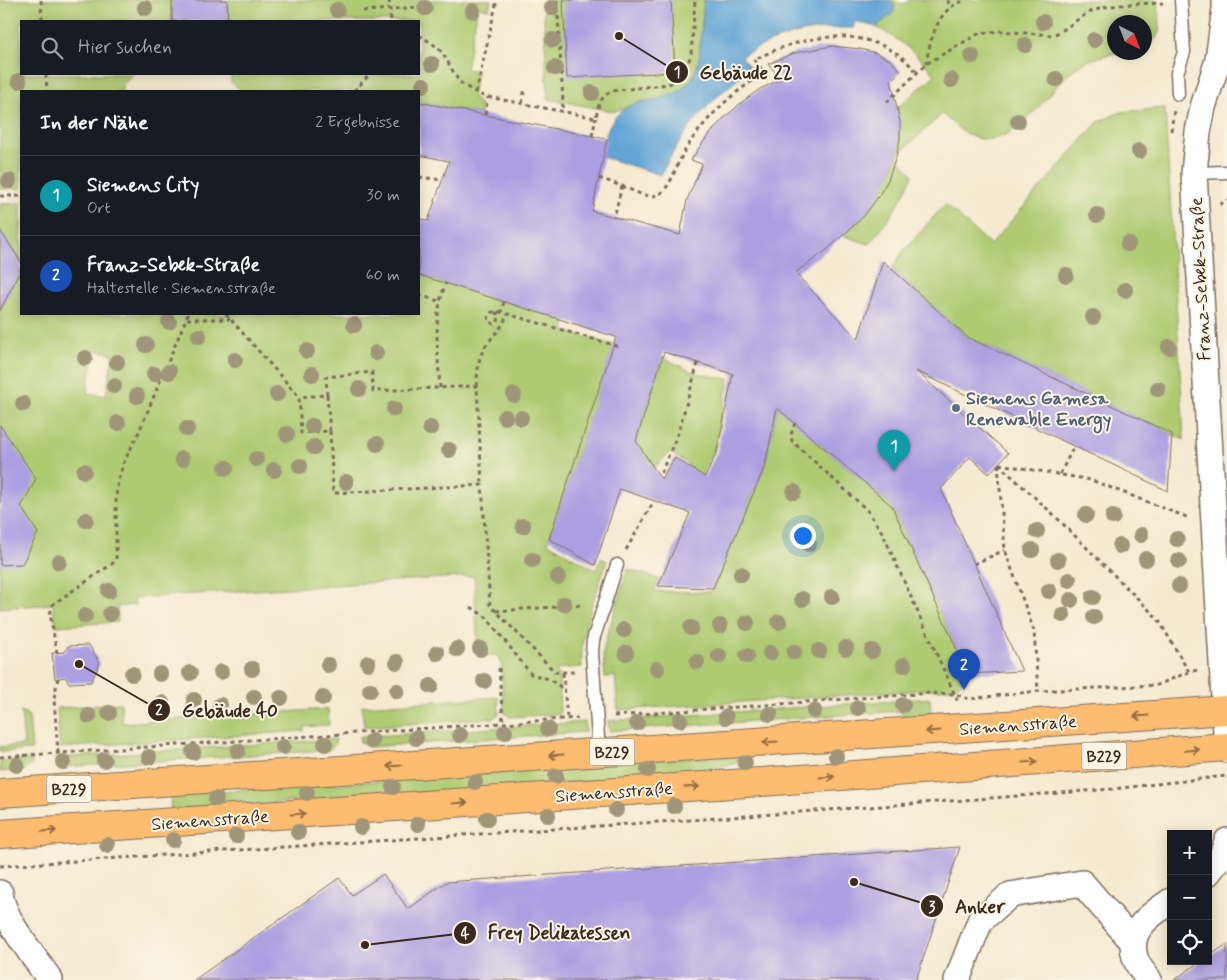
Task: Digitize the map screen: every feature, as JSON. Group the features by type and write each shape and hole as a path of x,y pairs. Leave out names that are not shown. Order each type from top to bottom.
{"main road":[{"name":"Siemensstraße","path":"0,793 1226,710"},
{"name":"Siemensstraße","path":"0,834 1227,748"}],"street":[{"name":"Franz-Sebek-Straße","path":"1225,0 1218,60 1203,107 1198,132 1194,173 1227,748"},
{"path":"1212,868 1222,855 1227,841"},
{"path":"957,980 980,922 1010,895 1082,883 1133,942"},
{"path":"0,894 5,911 50,980"},
{"path":"1149,980 1136,960 1133,942 1137,931 1148,916 1167,904"}],"lane":[{"path":"1178,94 1177,73 1184,52 1180,0"},
{"path":"1194,173 1227,172"},
{"path":"599,752 592,653 594,640 617,565"}],"path":[{"path":"41,0 42,20"},
{"path":"389,0 391,20"},
{"path":"476,92 496,0"},
{"path":"557,0 562,111"},
{"path":"592,136 600,101 607,94 612,91 668,84 678,80 684,73 691,55 695,0"},
{"path":"948,0 950,8"},
{"path":"926,64 933,33 950,8 965,0"},
{"path":"887,102 926,64 967,39 988,31 1052,35 1064,30 1095,10 1107,7 1180,0"},
{"path":"363,11 420,7"},
{"path":"420,36 442,52 458,80 468,89 488,97 596,118"},
{"path":"599,178 645,195 653,196 660,194 665,189 681,156 696,133 736,93 766,74 754,60 790,45 811,39 832,37 856,38 879,44 896,52 917,72"},
{"path":"46,75 47,90"},
{"path":"355,90 369,75"},
{"path":"522,104 525,88"},
{"path":"484,115 488,97"},
{"path":"420,177 442,180"},
{"path":"614,217 622,186"},
{"path":"0,196 20,196"},
{"path":"1220,205 1227,199"},
{"path":"440,388 437,327 440,301 446,283"},
{"path":"420,296 440,301"},
{"path":"504,302 501,312 500,317 496,323 490,322 489,314 501,312 620,347"},
{"path":"495,312 500,317"},
{"path":"507,314 502,328 489,342 480,358 477,372 490,605 555,672 593,670"},
{"path":"57,653 50,614 53,604 116,560 116,498 118,480 188,315"},
{"path":"227,315 299,397 301,433 330,431"},
{"path":"186,319 231,320"},
{"path":"661,473 678,433 698,363"},
{"path":"477,386 373,391 372,372 326,377 333,493 482,485"},
{"path":"299,397 327,395"},
{"path":"795,423 791,435 792,441 867,510 882,532 968,728"},
{"path":"1060,474 1074,446"},
{"path":"998,464 1091,480 1188,518 1214,518"},
{"path":"998,464 1005,550 1034,630 1038,690"},
{"path":"998,464 1053,514 1158,618 1189,672"},
{"path":"617,565 654,501"},
{"path":"974,564 1005,550"},
{"path":"496,611 605,604"},
{"path":"471,607 486,617 531,674 549,679 565,690"},
{"path":"499,668 503,723"},
{"path":"562,673 567,718"},
{"path":"58,678 54,698 58,753"},
{"path":"0,866 1094,791 1227,776"}],"green space":[{"path":"0,0 172,0 172,20 20,20 20,75 132,75 122,86 122,90 20,90 20,188 0,189"},
{"path":"227,0 491,0 489,9 478,7 466,69 477,71 472,95 481,107 480,114 420,102 420,90 241,90 231,82 231,75 420,75 420,20 228,20"},
{"path":"543,0 704,0 699,60 693,77 678,92 653,100 638,102 615,111 548,99"},
{"path":"889,0 894,0 900,4 907,3 909,0 1158,0 1160,27 1159,33 1152,43 1152,15 1107,15 1107,56 1080,65 1068,74 1033,113 1007,134 993,139 977,138 962,131 942,114 897,156 913,175 894,211 869,244 844,236 869,209 888,178 895,162 899,145 900,127 897,108 935,75 908,48 876,27 894,12 894,4"},
{"path":"1165,108 1184,440 967,337 892,269 901,254 945,204 990,245 1098,122 1121,112"},
{"path":"20,203 20,260 4,236 0,236 0,204"},
{"path":"20,271 20,315 420,315 420,275 566,321 564,331 614,345 548,543 596,570 601,558 607,561 593,600 586,627 583,640 582,667 557,669 560,714 509,717 504,712 501,660 496,655 482,656 477,638 474,576 134,598 135,605 117,607 118,622 56,626 53,604 0,608 0,565 21,507 0,425 0,311","holes":["95,350 113,354 106,396 87,393"]},
{"path":"656,354 695,373 729,379 714,451 695,491 680,480 689,465 670,452 654,468 626,469 657,375"},
{"path":"785,370 799,426 892,506 968,674 955,688 618,710 615,676 605,677 603,654 628,569 659,579 654,591 711,592 765,466"},
{"path":"498,697 499,714 494,718 364,727 362,706"},
{"path":"930,698 931,714 905,720 902,718 901,711 609,731 608,721"},
{"path":"121,703 122,723 328,709 329,725 304,727 304,731 60,748 57,708"},
{"path":"21,711 29,716 32,750 0,752 0,747 24,745"},
{"path":"585,722 585,732 368,747 360,742 359,737"},
{"path":"336,739 335,744 329,750 64,767 56,763 55,758"},
{"path":"737,756 738,763 672,776 171,810 170,794"},
{"path":"32,759 32,764 24,770 0,772 0,761"}],"water":[{"path":"704,0 889,0 894,5 894,12 876,27 855,21 853,28 808,31 782,38 741,56 751,69 736,80 699,116 688,129 661,175 603,157 609,126 622,111 634,104 671,95 683,89 692,78 699,60"}],"building":[{"path":"172,0 227,0 228,20 172,20"},
{"path":"563,0 671,0 675,72 567,78"},
{"path":"832,46 876,53 890,60 901,71 891,80 900,122 900,139 888,180 864,216 827,250 795,273 858,339 883,261 967,337 1172,434 1168,491 916,371 1008,453 989,474 970,457 941,489 1022,671 968,674 892,506 777,408 765,466 713,588 658,586 690,513 620,489 595,565 549,539 616,337 420,275 420,218 428,221 449,161 420,155 420,102 607,139 592,211 680,235 687,200 702,164 691,160 722,120 742,102 760,89 781,79 768,64 794,53","holes":["664,352 733,374 717,452 705,477 675,458 661,479 636,441"]},
{"path":"0,230 20,260 20,271 0,311"},
{"path":"0,425 36,479 21,507 38,533 22,564 0,565"},
{"path":"89,645 100,663 91,682 69,683 65,677 55,679 52,653 65,652 68,646"},
{"path":"960,847 916,980 194,980 339,878 352,895 383,874 408,909 446,882"},
{"path":"1227,944 1227,980 1174,980 1195,965 1212,965 1212,954"}],"place":[{"name":"Gebäude 22","path":"619,36"},
{"name":"Siemens Gamesa Renewable Energy","path":"956,408"},
{"name":"Siemens City","path":"894,471"},
{"name":"Gebäude 40","path":"79,664"},
{"name":"Franz-Sebek-Straße","path":"964,690"},
{"name":"Anker","path":"854,882"},
{"name":"Frey Delikatessen","path":"365,945"}]}
